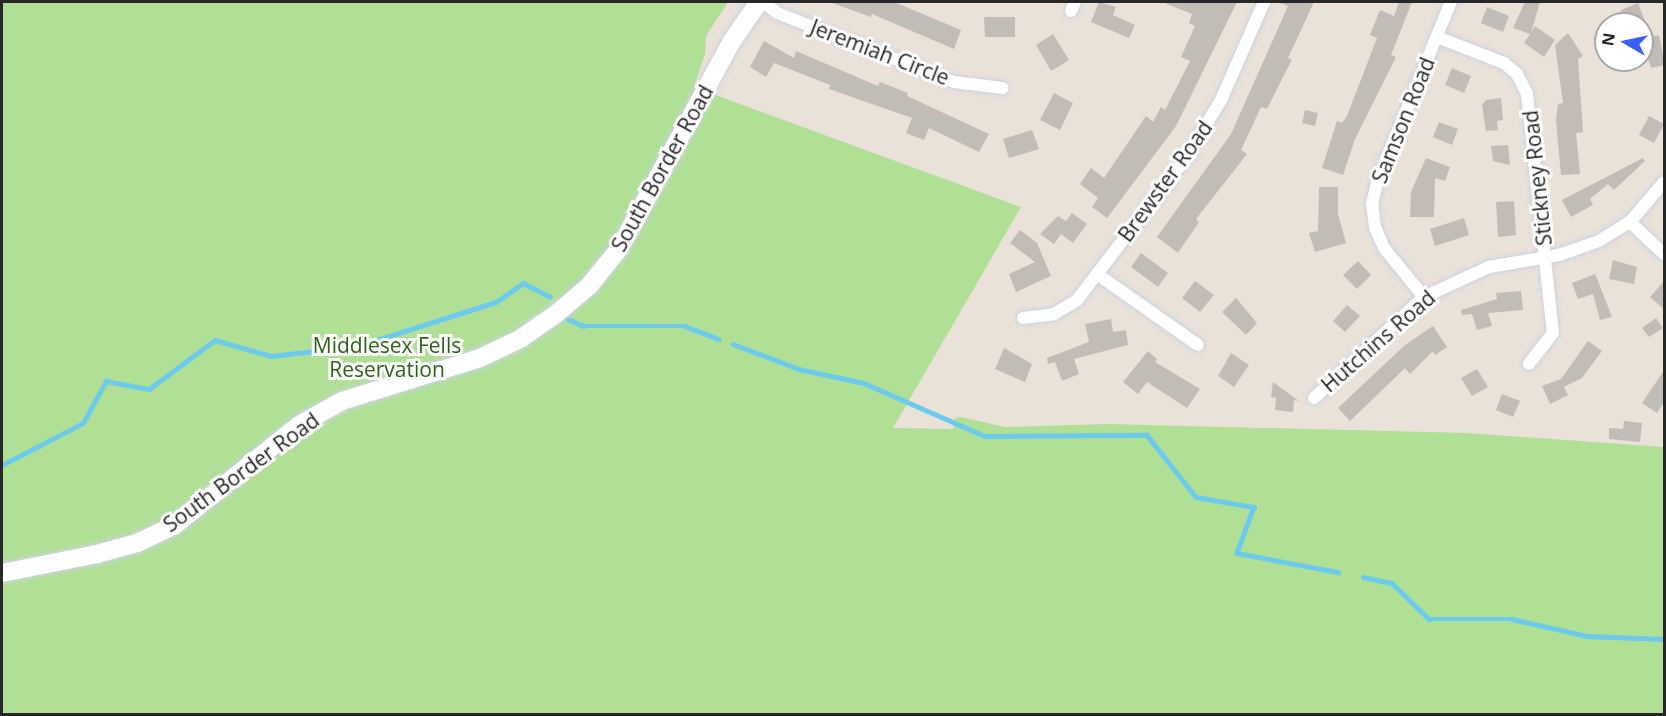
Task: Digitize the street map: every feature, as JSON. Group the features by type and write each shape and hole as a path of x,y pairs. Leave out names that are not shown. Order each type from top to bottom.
{"main road":[{"name":"South Border Road","path":"2,573 97,554 137,543 175,525 300,424 342,401 480,358 520,339 556,314 589,286 619,249 732,41 761,2"}],"street":[{"name":"Jeremiah Circle","path":"761,2 777,13 954,81 1003,88"},
{"name":"Brewster Road","path":"1023,318 1065,309 1097,274 1198,141 1221,100 1264,2"},
{"name":"Samson Road","path":"1424,297 1384,248 1375,227 1372,204 1377,182 1451,2"},
{"name":"Stickney Road","path":"1437,37 1504,63 1523,84 1529,105 1552,333 1529,364"},
{"name":"Hutchins Road","path":"1314,398 1424,297 1457,279 1489,267 1545,259 1599,241 1630,222 1665,182"},
{"path":"1630,222 1665,254"},
{"path":"1097,274 1198,345"}],"green space":[{"name":"Middlesex Fells Reservation","path":"2,2 728,2 706,36 705,54 694,87 1021,207 893,428 953,429 955,418 961,417 1005,427 1107,424 1467,433 1664,447 1664,714 2,714"}],"building":[{"path":"894,2 961,30 954,49 872,14 871,17 832,3"},
{"path":"1099,2 1116,7 1113,15 1135,25 1129,38 1091,22"},
{"path":"1162,2 1237,2 1176,126 1107,218 1092,207 1098,198 1080,184 1091,168 1104,178 1146,116 1153,122 1161,107 1165,110 1190,61 1181,57 1195,26 1189,23 1192,14"},
{"path":"1278,2 1314,2 1288,58 1292,60 1267,109 1261,107 1241,150 1247,154 1196,219 1199,222 1178,253 1157,237 1231,134 1288,6"},
{"path":"1399,2 1412,2 1391,55 1396,57 1355,139 1343,175 1322,168 1337,121 1342,123 1347,116 1377,38 1370,35 1380,10 1394,16"},
{"path":"1525,2 1540,2 1531,33 1535,26 1555,40 1544,57 1524,43 1530,34 1513,28"},
{"path":"1638,3 1641,12 1622,12 1621,10"},
{"path":"1487,7 1509,16 1503,32 1481,23"},
{"path":"984,17 1015,17 1015,37 985,37"},
{"path":"1568,33 1583,56 1578,59 1583,132 1576,133 1580,174 1561,175 1556,120 1558,104 1563,103 1555,45"},
{"path":"1053,34 1069,60 1051,71 1036,45"},
{"path":"1659,35 1665,65 1654,67 1654,36"},
{"path":"764,41 794,58 796,51 878,86 880,82 908,93 907,96 989,134 979,152 929,128 924,140 906,133 912,118 829,89 830,85 774,63 766,77 750,67"},
{"path":"1452,68 1471,76 1464,93 1445,85"},
{"path":"1054,93 1073,103 1060,130 1040,120"},
{"path":"1501,98 1503,120 1497,121 1498,130 1486,131 1482,105 1486,100"},
{"path":"1305,110 1318,113 1315,126 1302,123"},
{"path":"1649,116 1664,124 1654,143 1639,135"},
{"path":"1439,122 1458,129 1452,145 1433,137"},
{"path":"1032,130 1039,149 1009,158 1003,139"},
{"path":"1508,145 1510,165 1493,161 1491,146"},
{"path":"1426,158 1450,167 1445,181 1435,178 1434,217 1410,217 1411,192"},
{"path":"1643,158 1645,161 1614,190 1608,184 1590,199 1593,205 1571,217 1562,200"},
{"path":"1319,187 1338,187 1338,214 1346,243 1315,252 1309,233 1318,231"},
{"path":"1514,201 1516,235 1498,237 1496,202"},
{"path":"1072,213 1087,224 1073,243 1061,234 1054,244 1040,234 1058,216 1066,221"},
{"path":"1464,218 1469,235 1435,246 1430,229"},
{"path":"1020,230 1037,243 1051,276 1016,292 1009,274 1035,262 1010,243"},
{"path":"1141,253 1168,273 1158,287 1131,267"},
{"path":"1613,260 1637,267 1634,284 1609,279"},
{"path":"1358,261 1371,275 1357,289 1343,275"},
{"path":"1595,274 1612,317 1600,320 1593,294 1578,299 1572,283"},
{"path":"1665,280 1665,310 1650,297"},
{"path":"1195,281 1214,295 1200,312 1182,298"},
{"path":"1521,291 1523,310 1488,313 1492,326 1477,330 1472,314 1462,315 1461,310 1497,299 1496,293"},
{"path":"1236,298 1257,323 1246,335 1222,312"},
{"path":"1347,305 1360,316 1345,332 1333,321"},
{"path":"1656,318 1663,328 1649,337 1642,328"},
{"path":"1111,319 1113,332 1126,330 1128,345 1074,359 1079,374 1062,381 1055,362 1048,364 1047,358 1089,342 1085,324"},
{"path":"1433,326 1447,347 1435,355 1433,351 1410,374 1405,368 1350,421 1338,408 1405,345"},
{"path":"1588,341 1602,351 1582,378 1564,387 1568,395 1550,404 1542,386 1561,379"},
{"path":"1004,348 1032,364 1025,382 995,369"},
{"path":"1148,351 1157,359 1155,362 1200,389 1187,408 1147,382 1138,394 1123,382"},
{"path":"1231,353 1249,365 1234,387 1218,376"},
{"path":"1477,369 1488,387 1472,396 1461,378"},
{"path":"1665,369 1665,401 1657,413 1642,403"},
{"path":"1273,382 1299,401 1294,400 1293,412 1275,410 1276,398 1271,397"},
{"path":"1502,394 1520,401 1513,417 1496,410"},
{"path":"1624,421 1642,423 1640,442 1609,439 1609,428 1623,429"}],"waterway":[{"path":"2,465 83,423 106,381 149,389 215,340 271,356 358,346 496,302 523,283 550,297"},
{"path":"568,319 584,326 685,326 719,339"},
{"path":"733,344 799,369 864,383 985,436 1147,435 1196,497 1254,507 1237,553 1338,572"},
{"path":"1363,577 1392,583 1429,619 1512,619 1587,636 1664,639"}]}
